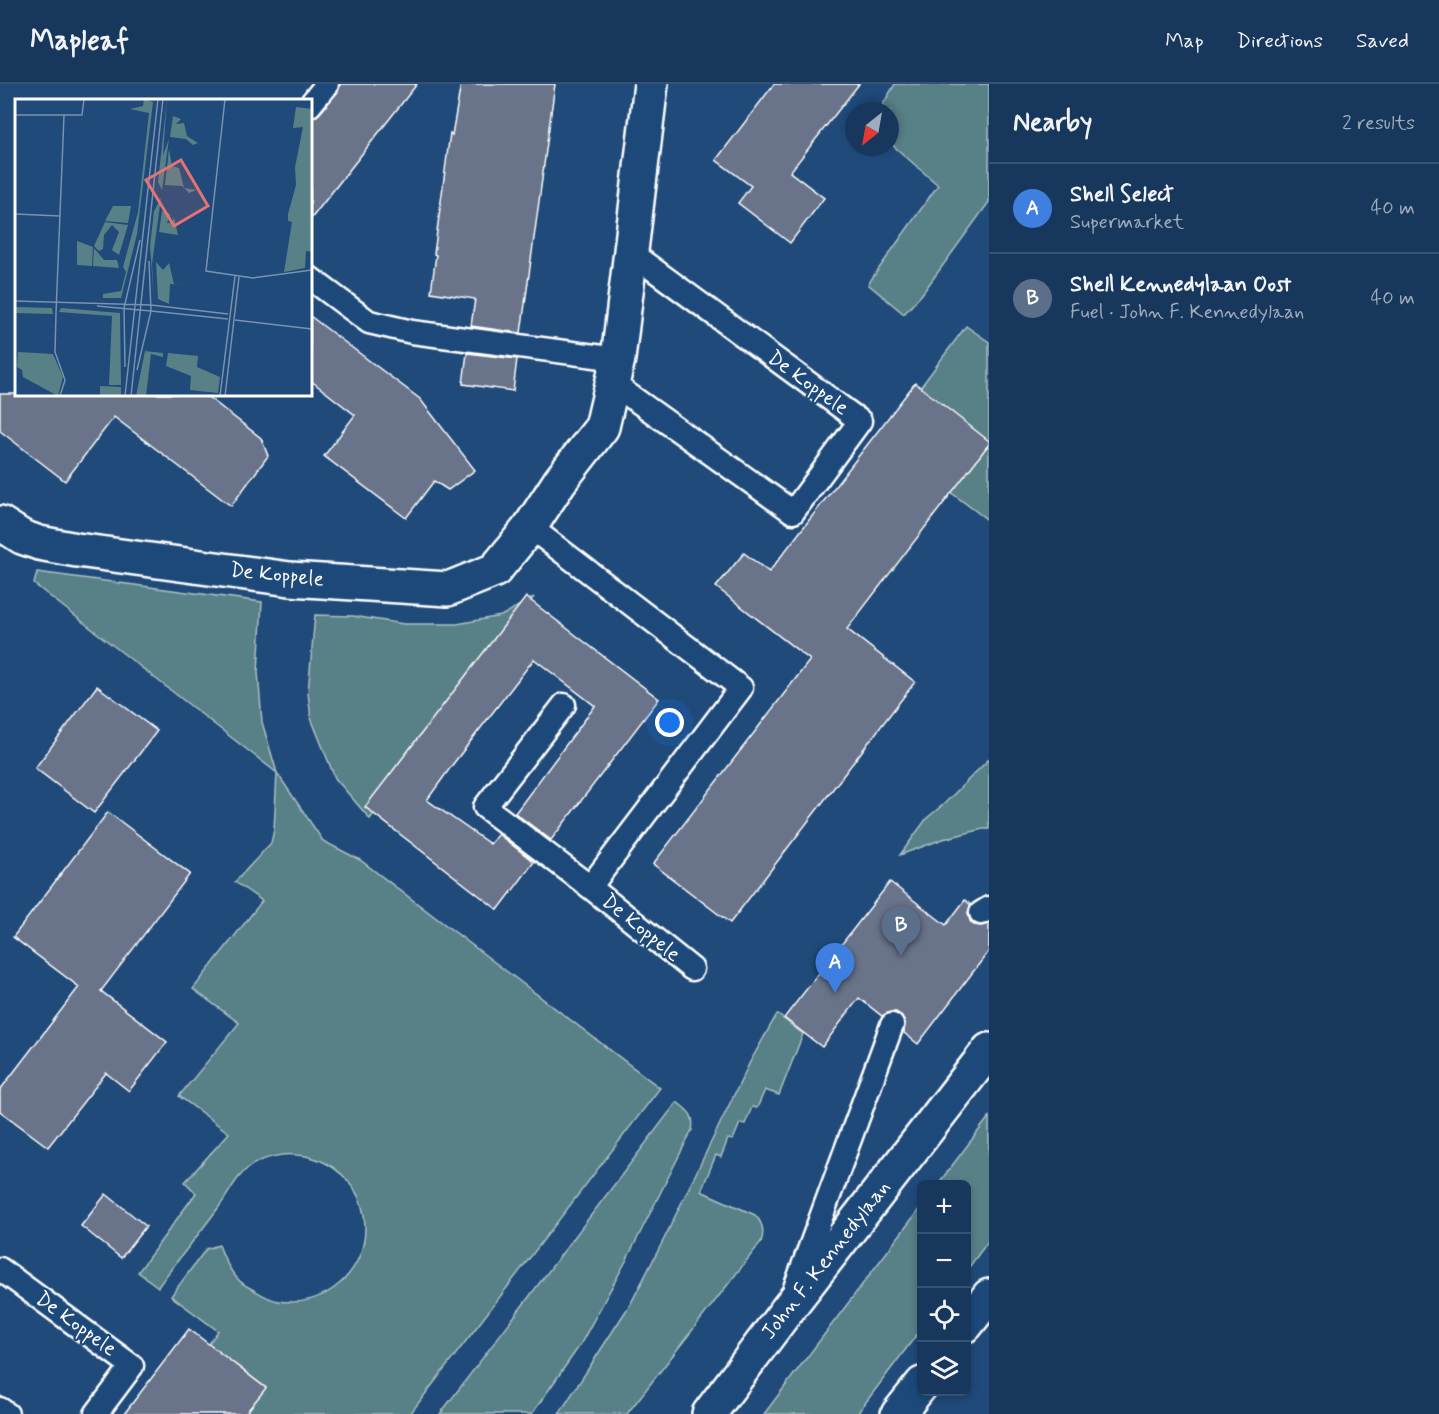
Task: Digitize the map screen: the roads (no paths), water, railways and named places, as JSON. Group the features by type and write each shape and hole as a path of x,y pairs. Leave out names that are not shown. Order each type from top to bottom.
{"street":[{"name":"De Koppele","path":"2,531 39,543 290,579 448,589 495,570 530,527 560,481 602,427 615,371 651,84"},
{"name":"John F. Kennedylaan","path":"709,1414 989,1050"},
{"path":"971,1319 989,1296"},
{"path":"898,1414 917,1389"}],"lane":[{"path":"312,103 327,84"},
{"name":"De Koppele","path":"312,279 369,322 615,371 793,512 860,421 631,254"},
{"name":"De Koppele","path":"530,527 741,688 590,887"},
{"name":"De Koppele","path":"564,705 485,807 692,969"},
{"path":"787,1310 892,1025"},
{"name":"De Koppele","path":"0,1269 132,1366 96,1414"},
{"path":"0,1409 8,1414"}],"place":[{"name":"Shell Kennedylaan Oost","path":"901,956"},
{"name":"Shell Select","path":"835,993"}]}
